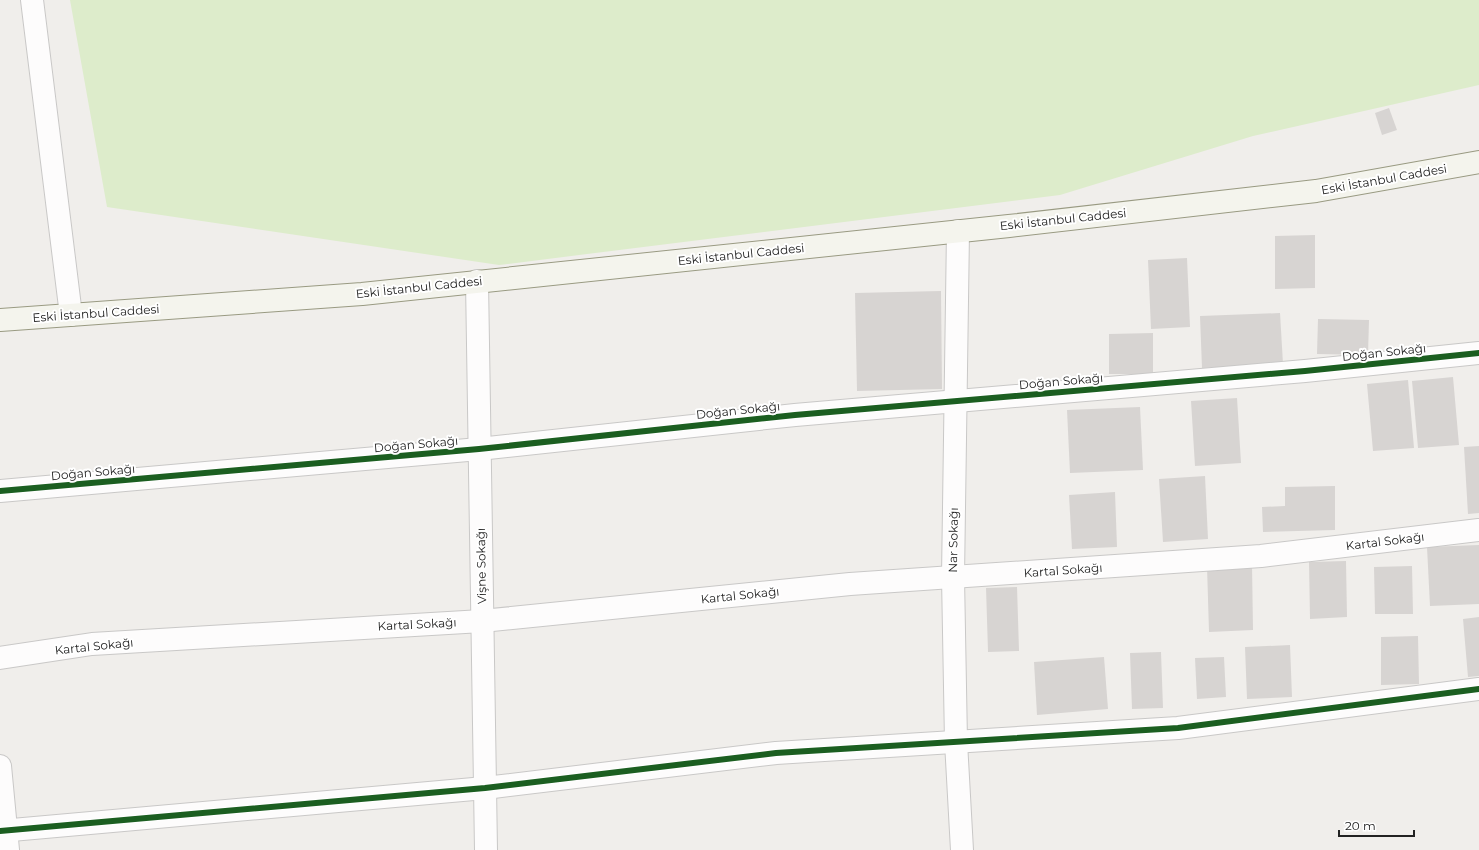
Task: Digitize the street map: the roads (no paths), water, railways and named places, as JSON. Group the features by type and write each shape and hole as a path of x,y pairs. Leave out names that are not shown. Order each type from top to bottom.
{"main road":[{"name":"Eski İstanbul Caddesi","path":"0,320 362,294 958,231 1316,191 1479,162"}],"street":[{"path":"32,0 71,315"},
{"name":"Nar Sokağı","path":"958,231 953,577 956,742 962,850"},
{"name":"Vişne Sokağı","path":"477,282 486,850"},
{"name":"Doğan Sokağı","path":"0,491 479,449 795,415 1305,371 1479,353"},
{"name":"Kartal Sokağı","path":"0,658 92,644 482,621 850,584 1261,556 1479,530"},
{"path":"0,766 5,837 485,788 776,753 1178,728 1479,689"}]}
